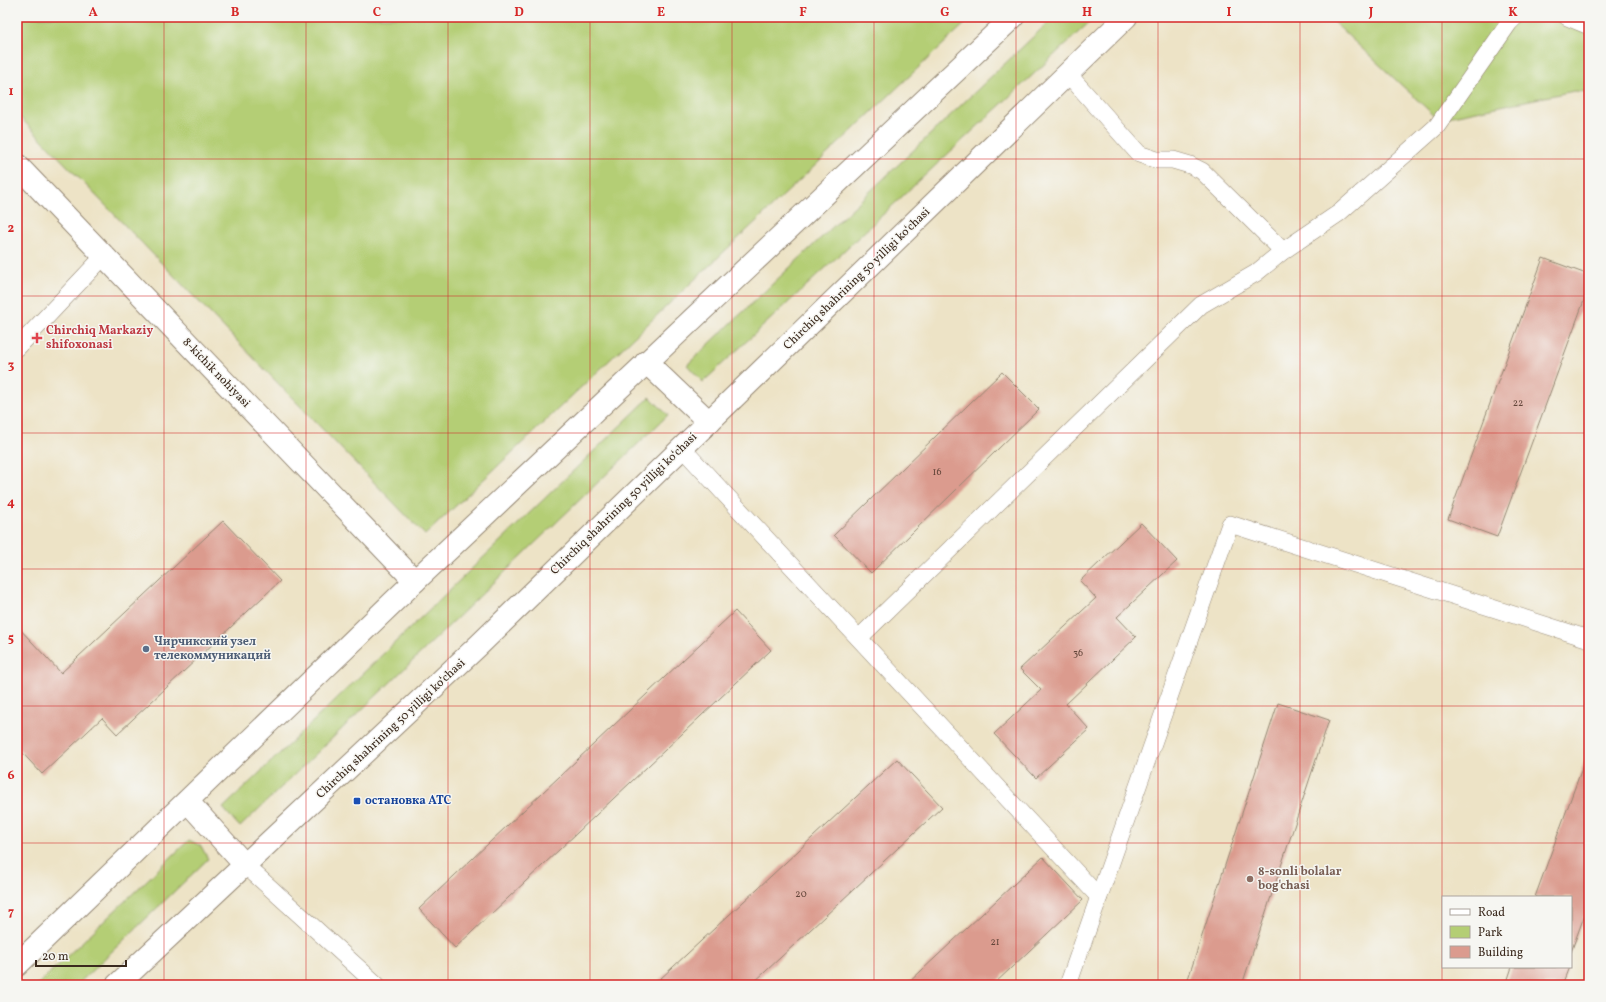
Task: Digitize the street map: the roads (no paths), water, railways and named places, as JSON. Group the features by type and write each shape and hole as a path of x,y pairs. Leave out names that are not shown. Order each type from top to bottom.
{"main road":[{"path":"17,965 188,802 415,581 1013,17"},
{"name":"Chirchiq shahrining 50 yilligi koʻchasi","path":"117,985 479,645 1126,17"},
{"name":"8-kichik nohiyasi","path":"17,165 415,581"},
{"path":"646,362 709,422"},
{"path":"188,802 245,865"}],"lane":[{"path":"859,638 1201,305 1256,273 1283,251 1339,213 1437,126 1515,17"},
{"path":"1567,17 1589,26"},
{"path":"1068,74 1139,154 1157,160 1173,160 1190,165 1202,171 1283,251"},
{"path":"17,348 104,256"},
{"path":"682,448 1099,897"},
{"path":"1068,985 1230,524 1589,639"},
{"path":"245,865 377,985"}],"place":[{"name":"Chirchiq Markaziy shifoxonasi","path":"37,338"},
{"name":"Чирчикский узел телекоммуникаций","path":"146,649"},
{"name":"остановка АТС","path":"357,801"},
{"name":"8-sonli bolalar bog'chasi","path":"1250,879"}]}
